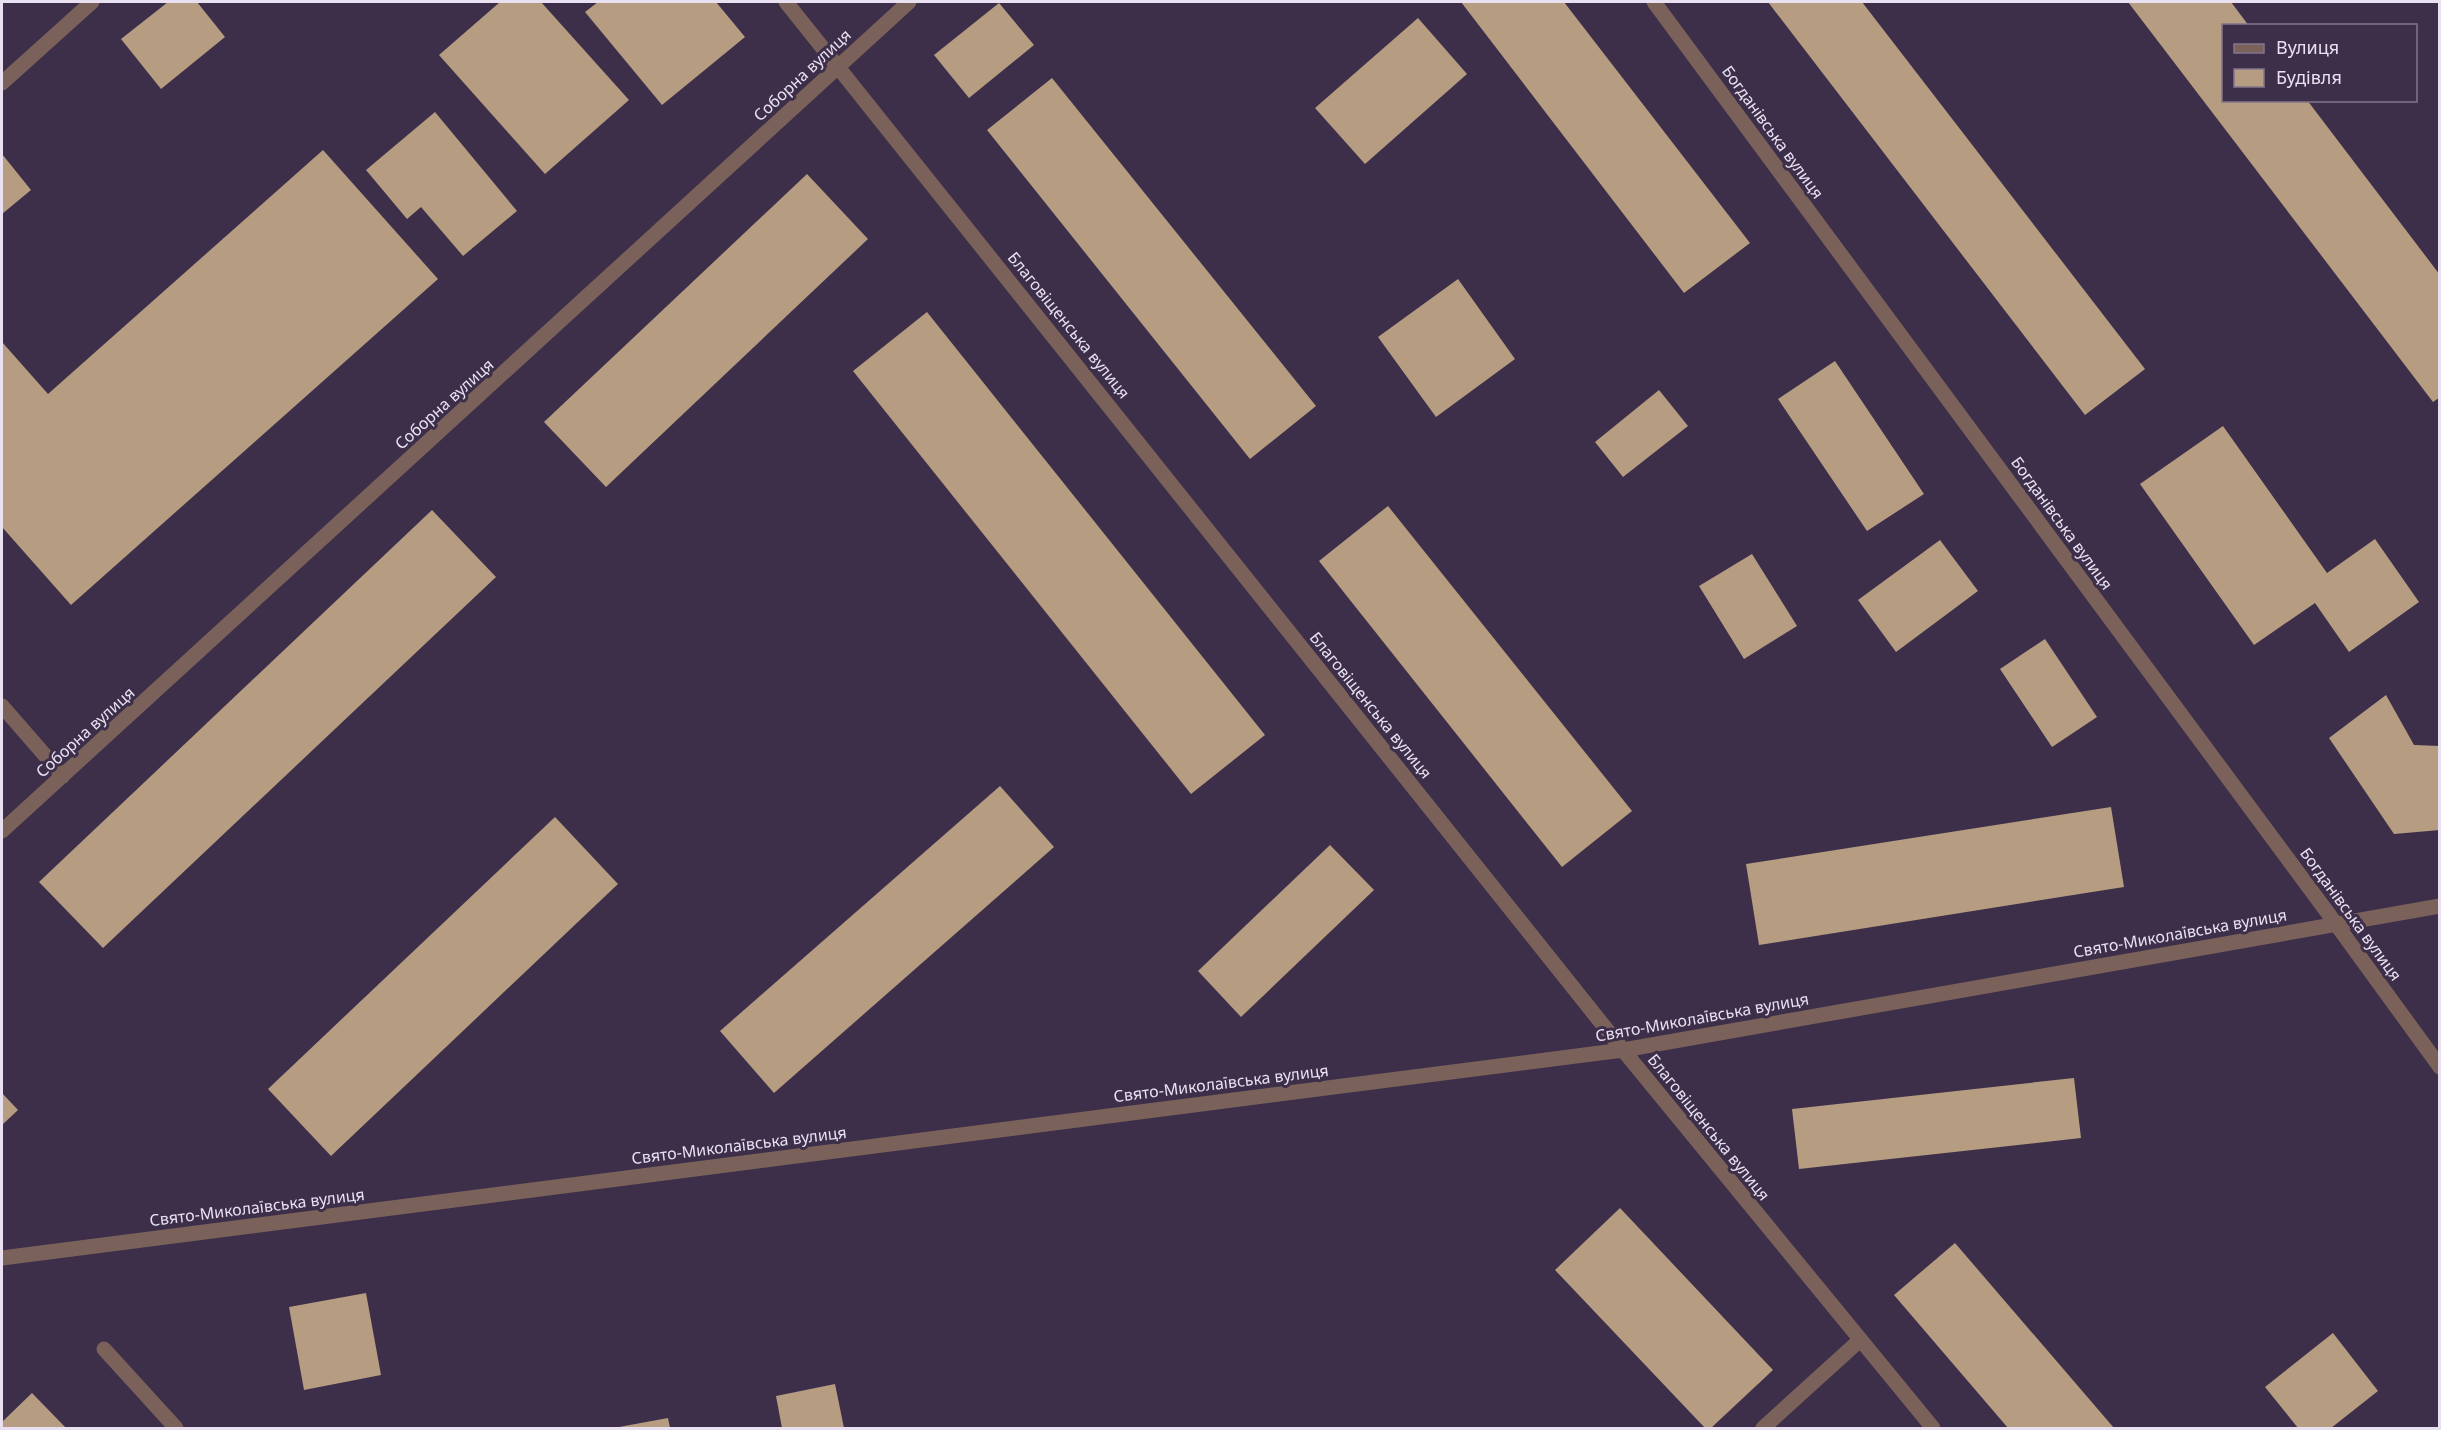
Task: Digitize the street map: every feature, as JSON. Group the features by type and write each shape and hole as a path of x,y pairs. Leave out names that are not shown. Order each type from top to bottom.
{"street":[{"path":"2,83 92,2"},
{"name":"Благовіщенська вулиця","path":"786,2 1623,1050 1933,1428"},
{"name":"Соборна вулиця","path":"2,831 909,2"},
{"name":"Богданівська вулиця","path":"1654,2 2336,924 2439,1067"},
{"path":"2,706 63,776"},
{"name":"Свято-Миколаївська вулиця","path":"2,1258 1623,1050 2439,906"},
{"path":"1762,1428 1860,1340"},
{"path":"104,1349 176,1428"}],"building":[{"path":"168,2 197,2 225,37 161,89 121,39"},
{"path":"500,2 541,2 629,100 545,174 439,55"},
{"path":"598,2 716,2 745,37 662,105 585,12"},
{"path":"1461,2 1564,2 1750,243 1684,293"},
{"path":"1768,2 1862,2 2145,369 2085,415"},
{"path":"2128,2 2231,2 2248,24 2222,24 2222,102 2309,102 2440,275 2440,397 2433,402"},
{"path":"999,3 1034,45 969,98 934,55"},
{"path":"1418,18 1467,74 1365,164 1315,108"},
{"path":"1052,78 1316,406 1250,459 987,130"},
{"path":"435,112 517,211 463,256 421,207 407,219 366,170"},
{"path":"323,150 438,279 71,605 2,527 2,342 48,394"},
{"path":"2,154 31,190 2,214"},
{"path":"807,174 868,239 606,487 544,422"},
{"path":"1458,279 1515,359 1436,417 1378,337"},
{"path":"927,312 1265,735 1191,794 853,371"},
{"path":"1835,361 1924,494 1867,531 1778,399"},
{"path":"1659,390 1688,426 1623,477 1595,442"},
{"path":"2223,426 2327,573 2375,539 2419,602 2349,652 2315,603 2254,645 2140,484"},
{"path":"1388,506 1632,811 1562,867 1319,561"},
{"path":"432,510 496,577 103,948 39,882"},
{"path":"1940,540 1978,591 1896,652 1858,600"},
{"path":"1752,554 1797,626 1744,659 1699,586"},
{"path":"2045,639 2097,717 2052,747 2000,669"},
{"path":"2386,695 2414,745 2440,746 2440,830 2394,834 2329,738"},
{"path":"1000,786 1054,847 774,1093 720,1031"},
{"path":"2111,807 2124,887 1759,945 1746,864"},
{"path":"555,817 618,884 331,1156 268,1089"},
{"path":"1330,845 1374,890 1241,1017 1198,971"},
{"path":"2074,1078 2081,1138 1799,1169 1792,1109"},
{"path":"2,1093 18,1110 2,1125"},
{"path":"1620,1208 1773,1370 1711,1428 1705,1428 1555,1270"},
{"path":"1955,1243 2114,1428 2008,1428 1894,1295"},
{"path":"366,1293 381,1375 304,1390 289,1307"},
{"path":"2333,1333 2378,1391 2331,1428 2298,1428 2265,1387"},
{"path":"835,1384 844,1428 782,1428 776,1396"},
{"path":"32,1393 66,1428 2,1428 2,1422"},
{"path":"668,1418 670,1428 619,1428 619,1427"}]}
